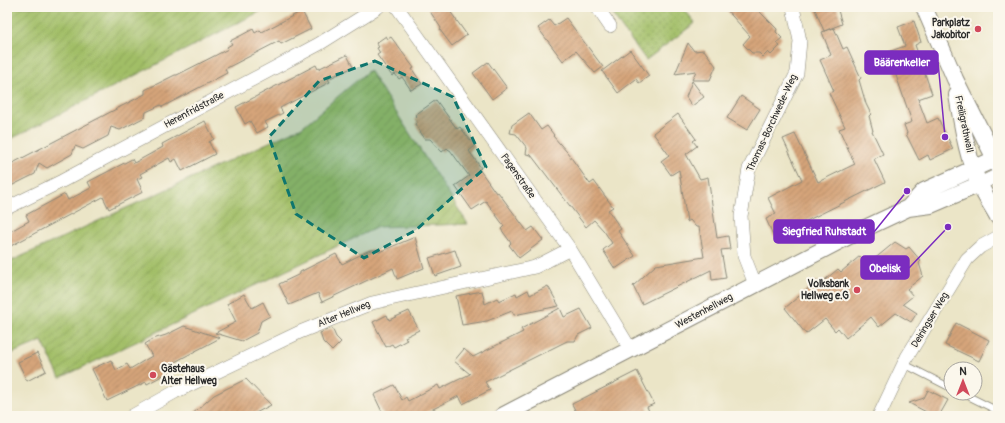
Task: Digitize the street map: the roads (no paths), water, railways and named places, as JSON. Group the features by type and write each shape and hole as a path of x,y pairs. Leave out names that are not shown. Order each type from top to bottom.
{"street":[{"name":"Herenfridstraße","path":"7,208 62,181 319,44 378,7"},
{"name":"Pagenstraße","path":"397,7 570,249 631,350"},
{"path":"597,7 610,26"},
{"name":"Thomas-Borchwede-Weg","path":"755,284 744,256 740,216 749,168 797,73 800,41 794,7"},
{"name":"Freiligrathwall","path":"924,7 955,79 997,161"},
{"name":"Freiligrathwall","path":"955,79 962,128 974,168 980,184 998,217"},
{"name":"Westenhellweg","path":"908,208 924,191 974,168 997,161"},
{"path":"980,184 998,175"},
{"name":"Westenhellweg","path":"502,416 755,284 908,208 930,205 980,184"},
{"name":"Deiringser Weg","path":"878,416 904,364 967,259 980,247 998,237"},
{"name":"Alter Hellweg","path":"132,416 175,392 300,332 372,303 535,267 570,249"}],"lane":[{"path":"904,364 943,384"},
{"path":"978,401 998,411"}],"place":[{"name":"Parkplatz Jakobitor","path":"978,29"},
{"name":"Bäärenkeller","path":"945,137"},
{"name":"Siegfried Ruhstadt","path":"907,191"},
{"name":"Obelisk","path":"948,227"},
{"name":"Volksbank Hellweg e.G","path":"857,290"},
{"name":"Gästehaus Alter Hellweg","path":"153,375"}]}
